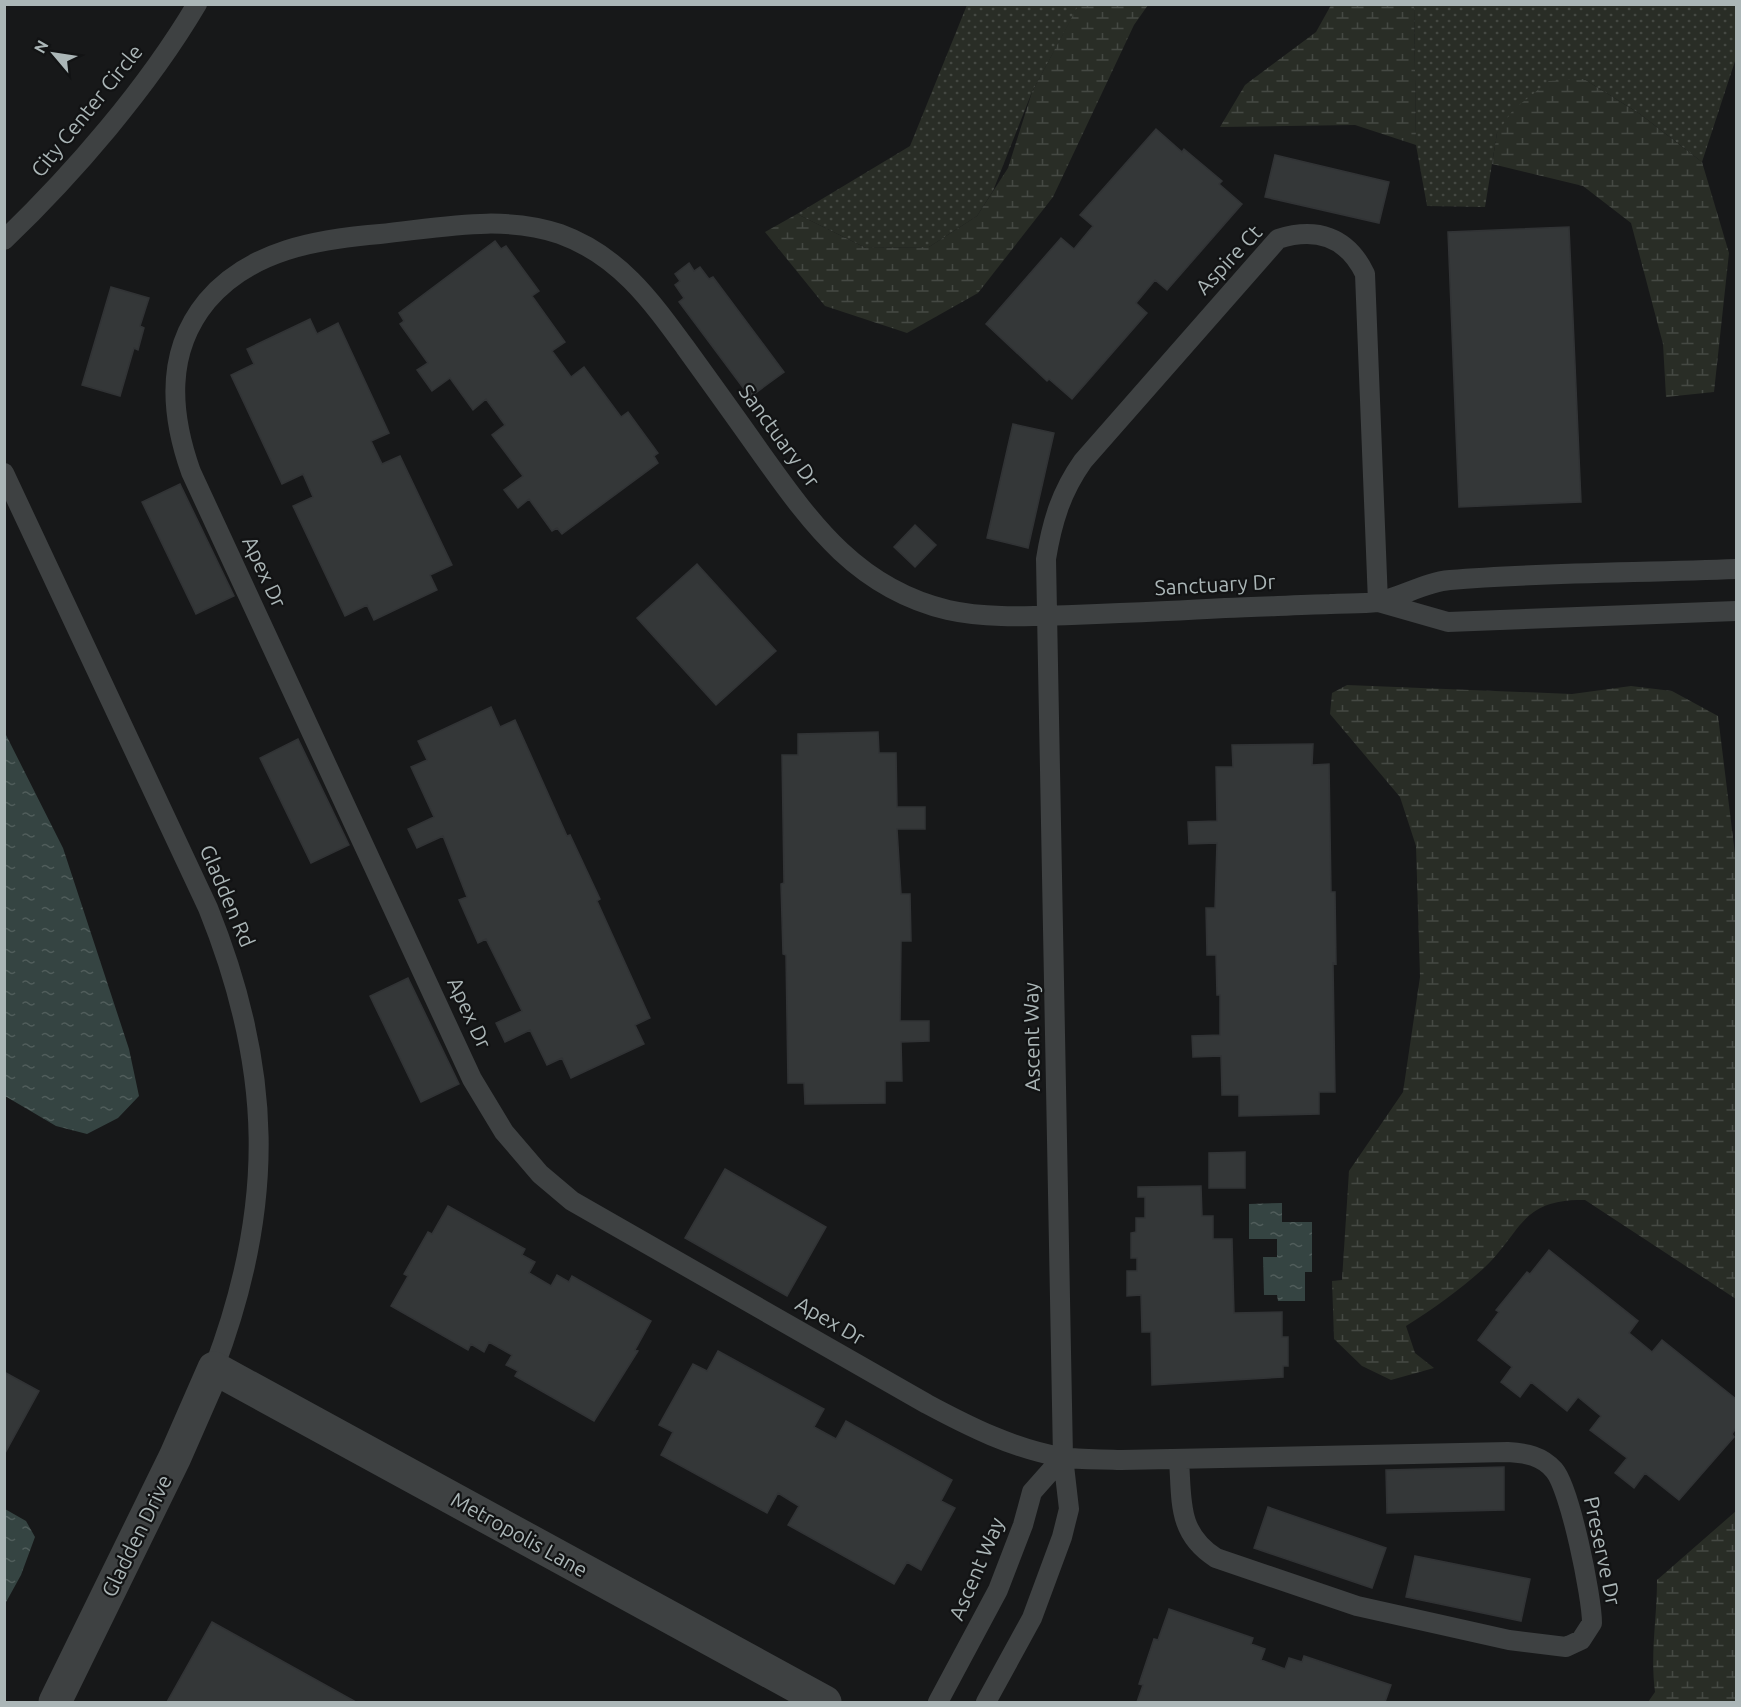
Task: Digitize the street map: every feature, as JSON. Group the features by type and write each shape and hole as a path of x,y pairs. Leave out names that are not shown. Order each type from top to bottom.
{"street":[{"name":"Gladden Drive","path":"56,1702 175,1457 214,1368"},
{"name":"Metropolis Lane","path":"214,1368 825,1702"}],"lane":[{"name":"City Center Circle","path":"4,240 62,182 126,104 158,63 197,4"},
{"name":"Sanctuary Dr","path":"199,311 213,294 252,264 275,253 312,243 493,223 526,226 558,234 607,258 648,296 780,480 821,534 843,556 896,591 947,609 973,614 1047,615 1378,602 1444,580 1737,569"},
{"name":"Aspire Ct","path":"1047,615 1048,549 1054,517 1068,483 1083,461 1278,239 1299,232 1325,236 1339,242 1352,253 1365,274 1378,602"},
{"name":"Apex Dr","path":"199,311 178,355 174,380 178,430 188,461 472,1078 504,1132 540,1174 572,1201 976,1431 1063,1457"},
{"name":"Gladden Rd","path":"4,473 208,908 229,960 244,1014 255,1069 259,1125 259,1175 254,1224 245,1273 232,1322 214,1368"},
{"name":"Sanctuary Dr","path":"1378,602 1448,622 1737,611"},
{"name":"Ascent Way","path":"986,1702 1032,1618 1062,1537 1069,1509 1063,1457 1047,615"},
{"name":"Preserve Dr","path":"1063,1457 1179,1460 1508,1452 1535,1457 1547,1463 1562,1483 1592,1613 1592,1623 1581,1640 1566,1647 1500,1638 1357,1606 1216,1558 1203,1550 1187,1527 1183,1515 1179,1460"},
{"name":"Ascent Way","path":"938,1702 998,1590 1023,1525 1032,1492 1063,1457"}],"green space":[{"path":"1079,4 1148,5 1134,25 1053,197 978,293 907,333 825,306 765,232 797,214 866,248 929,247 977,216 1008,168 1032,92"},
{"path":"1414,4 1736,5 1736,58 1702,162 1640,114 1584,79 1497,133 1485,207 1427,206 1416,145"},
{"path":"967,5 1079,5 1032,92 993,191 977,216 929,247 866,248 797,214 910,146"},
{"path":"1331,5 1414,5 1416,145 1355,125 1220,127 1245,85 1316,32"},
{"path":"1584,79 1640,114 1702,162 1729,253 1714,392 1666,397 1663,344 1631,223 1583,186 1492,164 1497,133 1513,110 1549,81"},
{"path":"1347,685 1572,694 1631,686 1672,691 1718,716 1736,862 1736,1299 1585,1200 1564,1201 1535,1211 1484,1268 1466,1284 1406,1326 1415,1353 1434,1368 1391,1380 1362,1366 1334,1339 1332,1281 1342,1280 1349,1171 1403,1092 1420,977 1416,846 1400,797 1330,714 1332,693"},
{"path":"1736,1511 1736,1702 1648,1702 1655,1692 1653,1650 1657,1580"}],"water":[{"path":"4,731 63,848 129,1049 139,1096 118,1118 87,1134 56,1126 5,1096"},
{"path":"1282,1203 1282,1222 1312,1222 1312,1272 1305,1272 1305,1301 1278,1301 1277,1295 1264,1295 1263,1257 1277,1257 1277,1239 1249,1239 1249,1204"},
{"path":"5,1509 26,1521 35,1537 21,1575 5,1604"}],"building":[{"path":"1156,129 1182,152 1184,149 1222,181 1219,184 1242,204 1167,290 1155,280 1136,303 1147,313 1072,399 1049,379 1047,381 986,324 1061,238 1074,249 1093,226 1080,215"},
{"path":"1275,155 1389,182 1379,223 1265,197"},
{"path":"1569,227 1581,502 1459,507 1448,232"},
{"path":"495,241 501,249 506,246 539,291 532,296 565,342 552,351 571,377 584,367 621,417 628,412 658,453 654,456 658,463 562,534 557,528 552,531 529,499 518,508 504,490 523,476 492,435 505,425 486,399 473,410 450,378 432,391 417,370 428,363 400,324 404,321 399,313"},
{"path":"689,263 694,271 700,267 709,279 713,277 784,372 750,397 679,302 684,298 675,285 680,281 675,274"},
{"path":"111,287 149,298 140,326 144,328 138,350 134,348 120,396 82,385"},
{"path":"310,319 317,334 338,323 389,433 371,441 382,464 400,456 452,565 430,575 437,590 374,620 367,605 345,616 293,506 313,497 303,474 282,484 231,375 254,364 247,349"},
{"path":"1013,424 1054,433 1028,548 987,538"},
{"path":"180,484 234,596 196,614 142,502"},
{"path":"915,525 936,545 915,567 894,547"},
{"path":"697,564 776,651 716,705 637,618"},
{"path":"491,707 500,727 515,720 567,836 570,835 600,899 597,901 650,1018 635,1025 644,1044 571,1078 562,1058 547,1065 530,1030 505,1042 496,1023 522,1011 486,939 478,943 459,900 467,897 443,836 417,848 408,829 434,817 411,767 427,760 418,741"},
{"path":"878,732 879,753 896,753 897,807 925,807 925,829 897,829 901,894 910,894 911,941 901,941 900,1021 929,1021 929,1041 901,1042 902,1081 885,1081 885,1103 805,1104 804,1083 788,1083 786,955 783,954 781,884 784,883 782,755 798,755 798,734"},
{"path":"298,739 349,845 311,863 260,758"},
{"path":"1313,744 1312,765 1329,764 1331,892 1335,892 1336,964 1333,963 1335,1092 1319,1092 1319,1114 1239,1116 1239,1095 1222,1095 1221,1056 1193,1057 1192,1036 1220,1035 1220,995 1217,995 1216,955 1207,955 1206,908 1215,908 1217,843 1189,844 1188,822 1217,821 1216,767 1233,767 1232,745"},
{"path":"408,978 459,1084 421,1102 370,996"},
{"path":"1245,1152 1245,1188 1209,1188 1209,1153"},
{"path":"725,1169 826,1227 787,1296 685,1238"},
{"path":"1201,1186 1202,1216 1213,1216 1213,1239 1232,1239 1234,1313 1282,1312 1282,1337 1288,1337 1288,1366 1283,1366 1283,1377 1152,1385 1151,1332 1142,1332 1141,1295 1127,1296 1127,1271 1137,1271 1137,1258 1131,1258 1131,1233 1136,1232 1136,1218 1145,1218 1145,1197 1138,1197 1138,1187"},
{"path":"448,1206 525,1249 522,1255 535,1262 529,1273 551,1286 557,1275 569,1282 572,1276 651,1321 635,1350 638,1351 594,1421 515,1376 518,1371 506,1365 512,1355 489,1342 484,1352 471,1344 468,1350 391,1306 408,1276 404,1274 428,1232 432,1234"},
{"path":"1549,1250 1638,1321 1629,1333 1652,1352 1662,1340 1736,1399 1736,1428 1732,1434 1734,1437 1679,1500 1645,1473 1634,1488 1615,1473 1627,1458 1590,1430 1601,1416 1578,1397 1567,1411 1531,1382 1520,1397 1501,1382 1512,1367 1478,1340 1499,1312 1496,1310 1527,1272 1530,1274"},
{"path":"718,1351 824,1409 814,1427 836,1439 846,1421 952,1480 941,1501 955,1508 921,1570 907,1562 894,1584 788,1525 799,1506 778,1493 767,1513 661,1455 673,1432 659,1425 693,1364 707,1371"},
{"path":"4,1372 39,1391 4,1455"},
{"path":"1504,1467 1504,1510 1387,1513 1386,1470"},
{"path":"1268,1507 1386,1548 1372,1588 1254,1548"},
{"path":"1415,1556 1530,1579 1521,1621 1406,1597"},
{"path":"1169,1609 1253,1638 1251,1644 1265,1649 1261,1660 1285,1669 1289,1658 1302,1662 1304,1656 1391,1685 1385,1702 1137,1702 1143,1685 1139,1684 1154,1639 1158,1640"},
{"path":"212,1622 356,1702 167,1702"}]}
